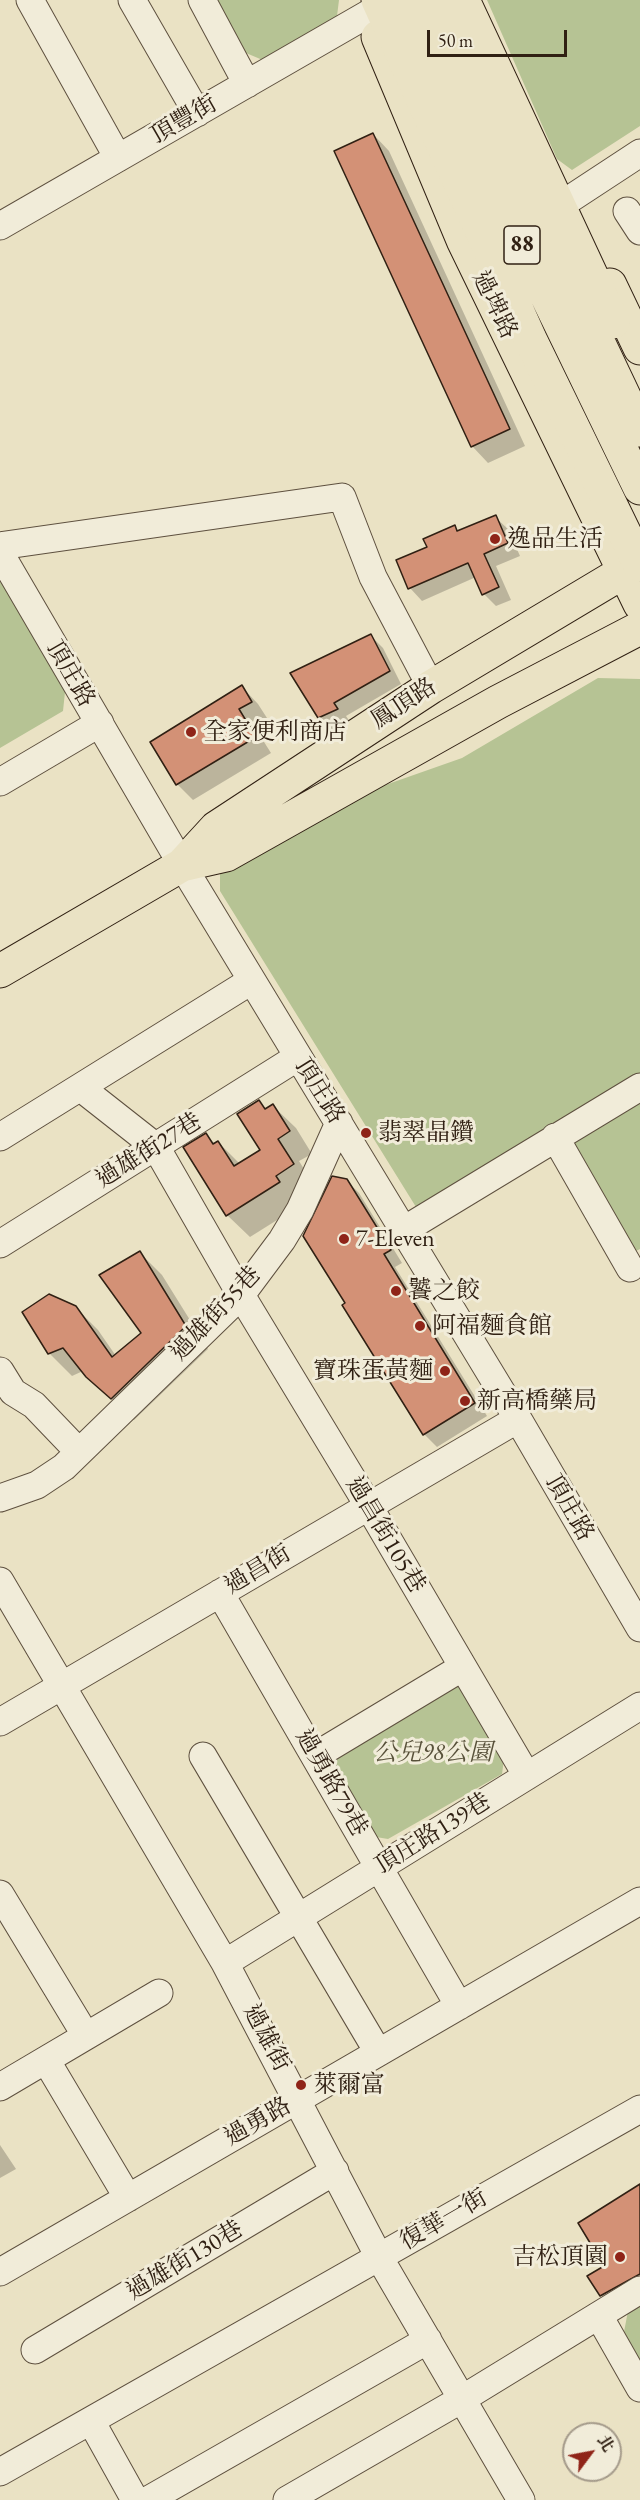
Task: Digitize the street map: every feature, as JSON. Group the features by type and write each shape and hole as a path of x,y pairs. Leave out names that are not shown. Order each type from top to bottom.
{"main road":[{"name":"88","path":"409,0 508,216 640,488"},
{"name":"88","path":"436,0 640,430"},
{"path":"463,0 640,380"},
{"path":"479,0 640,348"},
{"path":"369,5 530,339 636,566"},
{"name":"過埤路","path":"369,5 463,240 636,566 640,604"},
{"name":"鳳頂路","path":"0,971 182,865 216,828 430,687 636,566"},
{"name":"鳳頂路","path":"182,865 226,855 498,702 640,628"}],"street":[{"path":"30,0 118,158"},
{"path":"132,0 197,113"},
{"path":"202,0 247,84"},
{"name":"頂豐街","path":"0,226 247,84 369,5"},
{"path":"570,199 640,153"},
{"path":"0,546 342,497 373,577 430,687"},
{"name":"頂庄路","path":"0,553 251,981 518,1419 640,1628"},
{"path":"0,782 99,723"},
{"path":"0,1137 251,981"},
{"name":"過雄街27巷","path":"0,1244 298,1057"},
{"path":"404,1230 640,1087"},
{"path":"81,1088 156,1147"},
{"name":"過雄街55巷","path":"0,1498 51,1477 240,1295 282,1240 300,1210 339,1123"},
{"path":"555,1137 637,1272"},
{"name":"過昌街105巷","path":"156,1147 240,1295 368,1505 527,1776"},
{"path":"0,1371 13,1392 34,1405 79,1452"},
{"name":"過昌街","path":"0,1722 518,1419"},
{"name":"過雄街","path":"0,1581 225,1963 379,2257 521,2500"},
{"name":"過勇路79巷","path":"220,1593 459,2006"},
{"path":"315,1756 463,1667"},
{"name":"頂庄路139巷","path":"225,1963 640,1706"},
{"path":"203,1756 378,2052"},
{"path":"0,1894 86,2036"},
{"name":"過勇路","path":"0,2272 640,1900"},
{"path":"0,2087 159,1993"},
{"path":"46,2060 128,2198"},
{"name":"復華一街","path":"0,2472 640,2109"},
{"name":"過雄街130巷","path":"35,2350 335,2171"},
{"path":"286,2500 324,2491 462,2399 640,2290"},
{"path":"599,2316 640,2388"},
{"path":"148,2500 428,2340"},
{"path":"91,2421 135,2500"}],"green space":[{"path":"216,0 339,0 337,16 265,61 246,53"},
{"path":"487,0 640,0 640,126 572,170 557,159"},
{"path":"0,579 65,692 63,711 0,748"},
{"path":"598,678 640,679 640,1083 416,1207 220,891 220,872 354,796 462,758"},
{"path":"640,1102 640,1249 636,1251 574,1142"},
{"name":"公兒98公園","path":"460,1683 504,1759 502,1774 388,1839 370,1836 326,1762"},
{"path":"640,2303 640,2361 624,2332 628,2311"}],"building":[{"path":"373,133 510,429 471,447 334,151"},
{"path":"496,515 508,543 484,554 499,587 482,595 468,563 408,589 396,560 427,547 423,539 455,525 457,531"},
{"path":"371,634 390,671 334,703 338,709 318,718 290,673"},
{"path":"242,685 252,702 239,709 256,737 176,785 150,742"},
{"path":"259,1100 265,1109 273,1104 290,1131 278,1139 294,1164 276,1176 280,1182 226,1216 183,1147 206,1133 213,1144 218,1141 234,1166 260,1150 237,1114"},
{"path":"332,1176 347,1179 391,1250 384,1254 475,1403 423,1435 342,1305 345,1303 303,1236"},
{"path":"140,1251 186,1326 111,1399 86,1377 63,1348 48,1354 22,1312 49,1294 76,1306 112,1357 141,1333 99,1275"},
{"name":"吉松頂園","path":"640,2184 640,2274 600,2296 587,2276 604,2266 578,2223"}],"place":[{"name":"逸品生活","path":"495,539"},
{"name":"全家便利商店","path":"191,732"},
{"name":"翡翠晶鑽","path":"366,1133"},
{"name":"7-Eleven","path":"344,1239"},
{"name":"饕之餃","path":"396,1291"},
{"name":"阿福麵食館","path":"420,1326"},
{"name":"寶珠蛋黃麵","path":"445,1371"},
{"name":"新高橋藥局","path":"465,1401"},
{"name":"萊爾富","path":"301,2085"},
{"name":"吉松頂園","path":"620,2257"}]}
